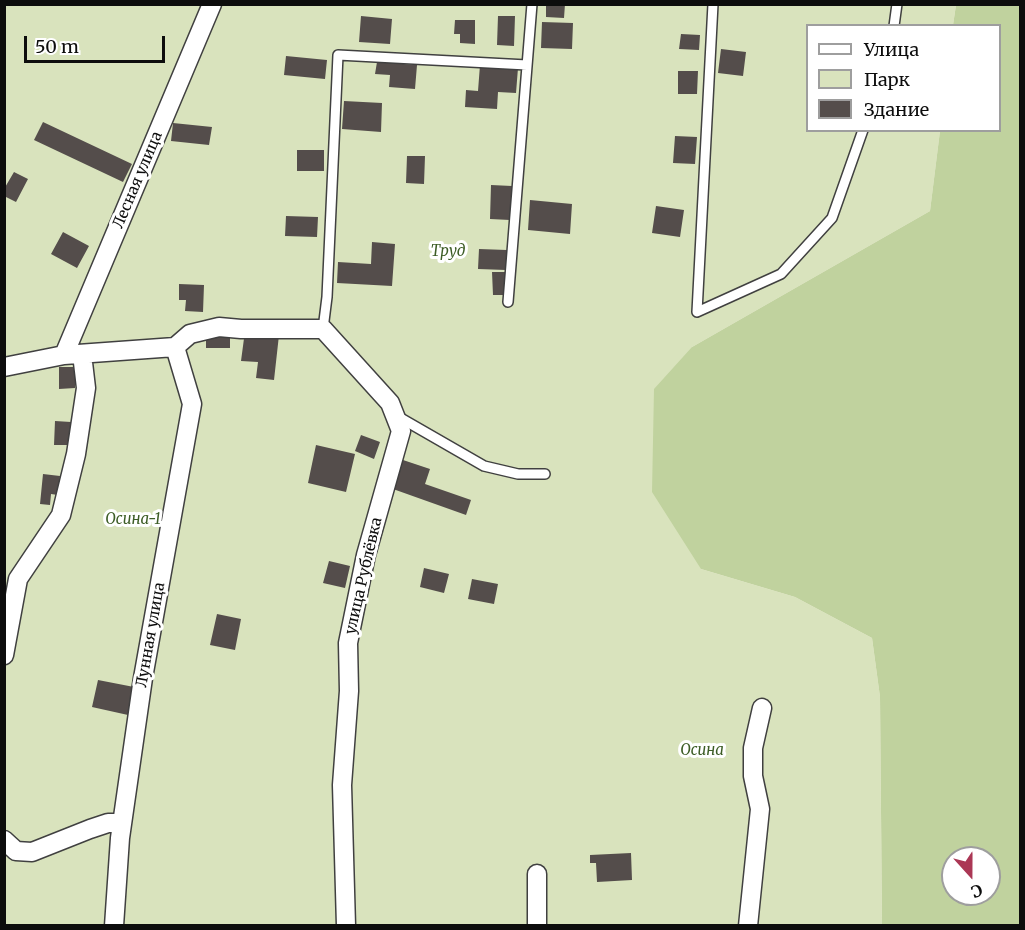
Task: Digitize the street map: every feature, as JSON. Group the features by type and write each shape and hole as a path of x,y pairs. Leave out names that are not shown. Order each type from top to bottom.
{"street":[{"name":"Лесная улица","path":"73,354 212,4"},
{"path":"4,367 73,354 175,347 190,334 219,327 322,329 390,403 395,414"},
{"name":"Лунная улица","path":"114,926 122,823 143,678 192,404 175,347"},
{"path":"4,656 18,579 61,515 76,454 86,388 73,354"},
{"name":"улица Рублёвка","path":"346,926 342,785 349,691 348,643 366,555 401,430 395,414"},
{"path":"748,926 760,809 753,776 753,748 762,708"},
{"path":"4,840 16,851 32,852 90,829 122,823"},
{"path":"537,874 537,926"}],"lane":[{"path":"508,302 532,4"},
{"path":"713,4 696,312 781,274 832,218 862,132"},
{"path":"894,24 897,4"},
{"path":"322,329 327,297 338,56 527,65"},
{"path":"395,414 484,466 518,474 545,474"}],"green space":[{"path":"4,5 956,5 953,24 806,24 806,132 940,132 930,211 692,347 701,569 795,597 872,638 880,697 882,925 5,925"},
{"path":"956,5 1020,5 1020,925 882,925 880,697 872,638 795,597 701,569 652,492 654,389 692,347 930,211 940,132 1001,132 1001,24 953,24"}],"building":[{"path":"546,4 565,4 564,18 546,17"},
{"path":"361,16 392,19 390,44 359,42"},
{"path":"498,16 515,16 514,46 497,45"},
{"path":"455,20 475,20 475,44 460,43 460,34 454,34"},
{"path":"542,22 573,23 572,49 541,48"},
{"path":"681,34 700,35 699,50 679,49"},
{"path":"721,49 746,52 743,76 718,73"},
{"path":"286,56 327,60 325,79 284,75"},
{"path":"377,62 417,65 415,89 389,87 390,75 375,74"},
{"path":"480,65 518,68 516,93 498,92 497,109 465,107 466,90 478,91"},
{"path":"678,71 698,71 697,94 678,94"},
{"path":"344,101 382,103 381,132 342,129"},
{"path":"43,122 132,164 123,182 34,140"},
{"path":"173,123 212,127 209,145 171,141"},
{"path":"675,136 697,137 695,164 673,163"},
{"path":"297,150 324,150 324,171 297,171"},
{"path":"407,156 425,156 424,184 406,183"},
{"path":"14,172 28,179 16,202 4,196 4,189"},
{"path":"491,185 512,186 510,220 490,219"},
{"path":"530,200 572,204 570,234 528,230"},
{"path":"656,206 684,210 680,237 652,233"},
{"path":"286,216 318,217 317,237 285,236"},
{"path":"63,232 89,246 77,268 51,254"},
{"path":"372,242 395,244 392,286 337,283 338,262 371,264"},
{"path":"479,249 507,250 506,270 478,269"},
{"path":"492,272 506,272 506,295 493,295"},
{"path":"179,284 204,285 203,312 185,311 186,300 179,300"},
{"path":"245,331 279,335 274,380 256,378 258,362 241,361"},
{"path":"206,335 230,335 230,348 206,348"},
{"path":"59,367 75,367 75,388 59,389"},
{"path":"55,421 71,422 69,445 54,445"},
{"path":"361,435 380,442 374,459 355,451"},
{"path":"316,445 355,454 346,492 308,483"},
{"path":"403,460 430,469 425,484 471,500 466,515 393,489"},
{"path":"43,474 60,476 58,495 51,494 50,505 40,504"},
{"path":"329,561 350,566 345,588 323,583"},
{"path":"424,568 449,574 444,593 420,587"},
{"path":"472,579 498,584 494,604 468,599"},
{"path":"217,614 241,619 235,650 210,645"},
{"path":"98,680 134,687 128,715 92,707"},
{"path":"631,853 632,880 597,882 596,863 590,863 590,855"}],"park label":[{"name":"Труд","path":"448,252"},
{"name":"Осина-1","path":"133,520"},
{"name":"Осина","path":"702,751"}]}
